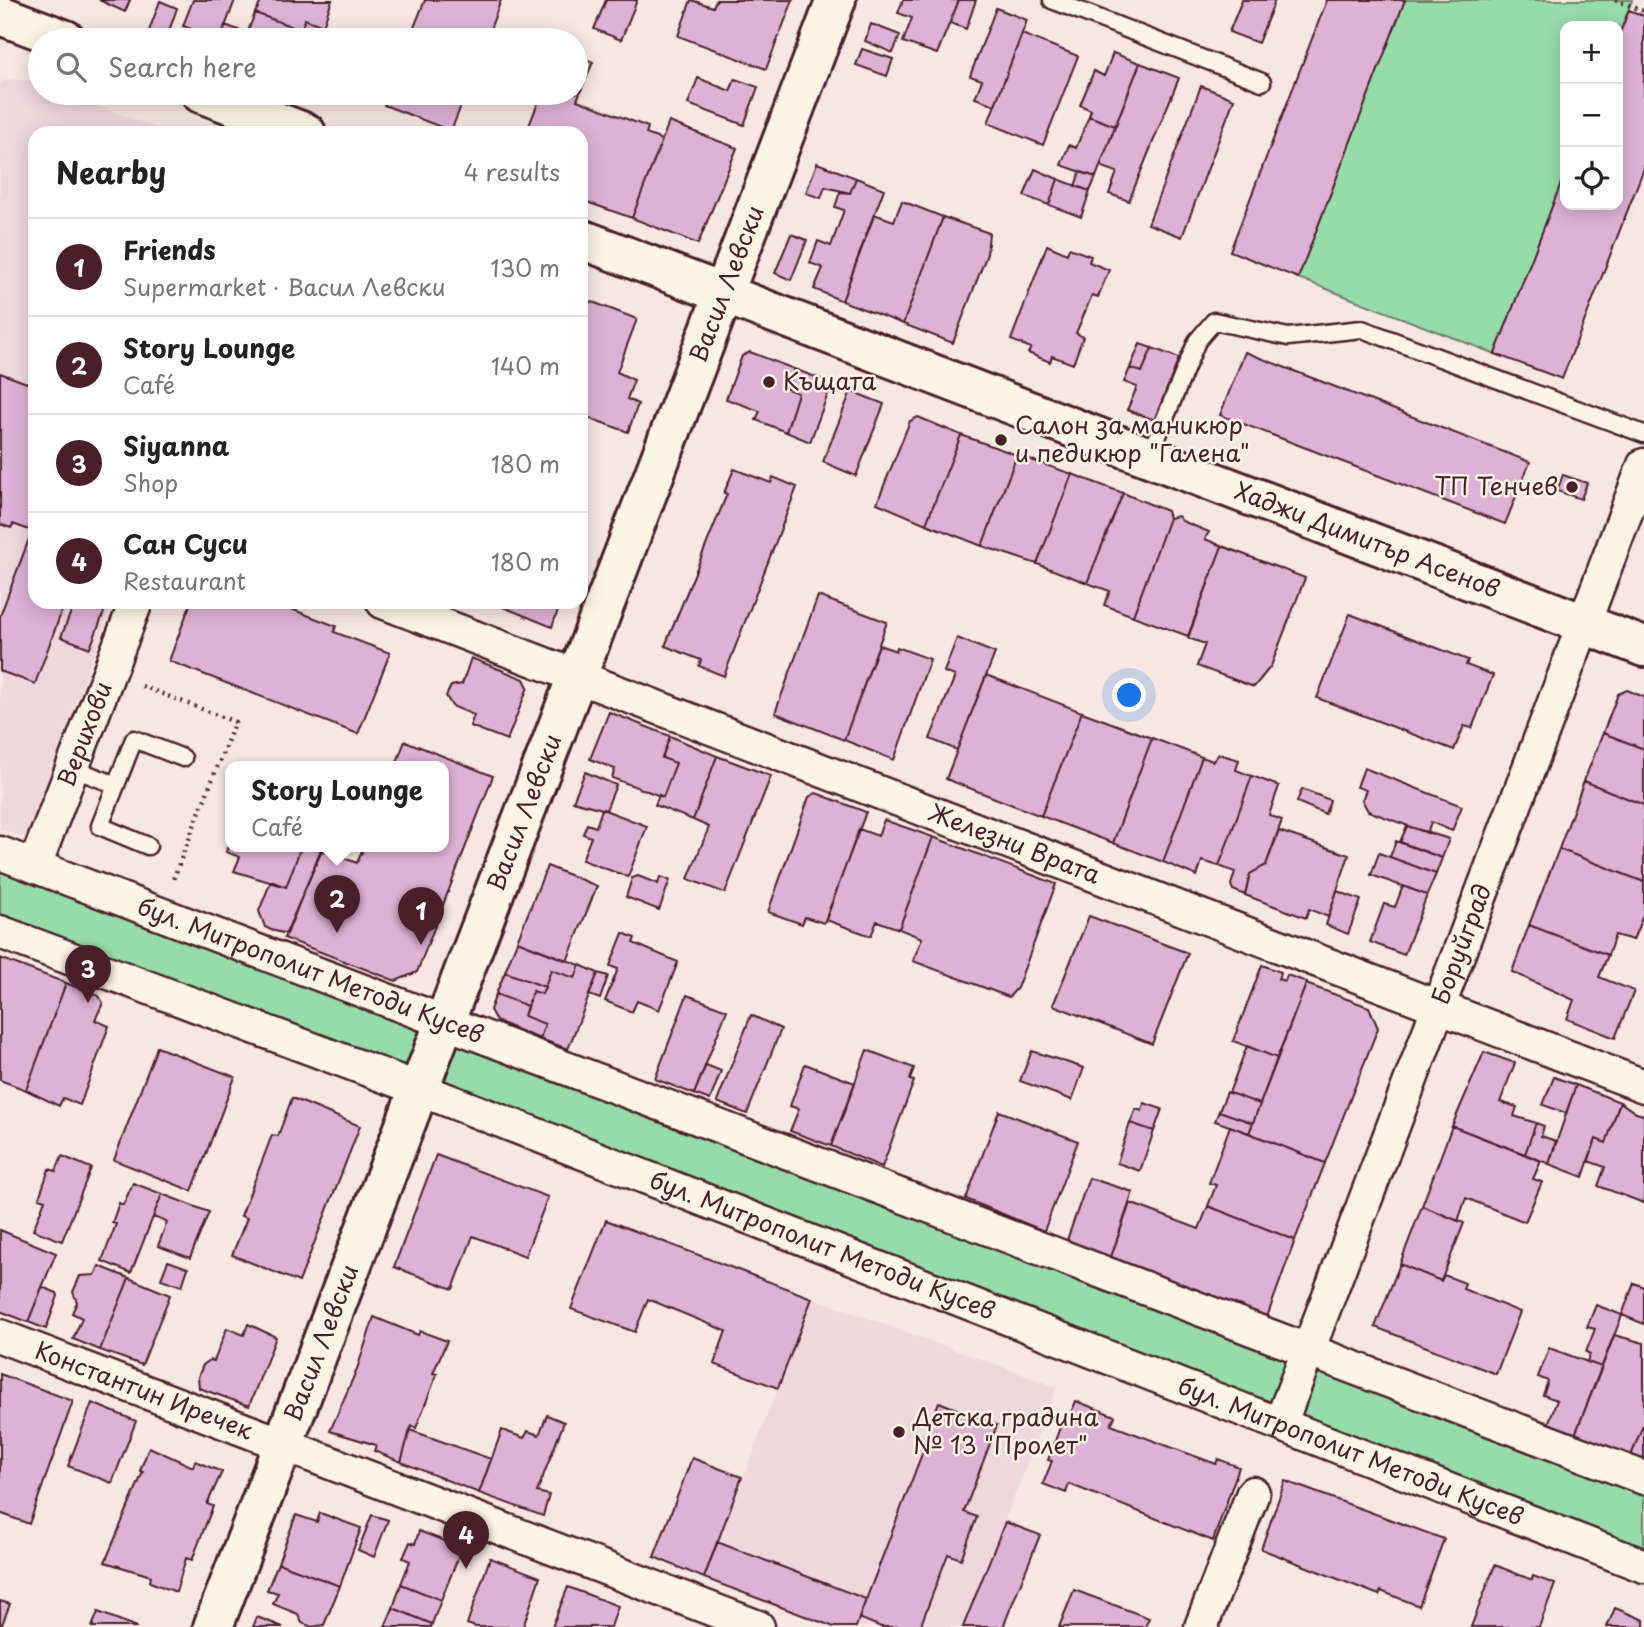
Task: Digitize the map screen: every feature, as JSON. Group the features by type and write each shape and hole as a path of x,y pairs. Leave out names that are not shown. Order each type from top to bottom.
{"street":[{"name":"Васил Левски","path":"213,1627 836,0"},
{"path":"0,15 34,28"},
{"path":"232,105 288,126"},
{"name":"Хаджи Димитър Асенов","path":"588,242 1644,647"},
{"name":"Боруйград","path":"1281,1422 1644,466"},
{"name":"Верихови","path":"34,866 133,609"},
{"name":"Железни Врата","path":"401,609 1644,1086"},
{"name":"бул. Митрополит Методи Кусев","path":"0,853 1309,1348 1644,1478"},
{"name":"бул. Митрополит Методи Кусев","path":"0,932 419,1089 1281,1422 1644,1566"},
{"name":"Константин Иречек","path":"0,1336 758,1627"},
{"path":"1201,1627 1254,1493"}],"lane":[{"path":"1052,0 1262,82"},
{"path":"1149,457 1197,341 1214,320 1287,337 1362,329 1644,434"},
{"path":"148,846 100,827 134,739 183,758"},
{"path":"72,768 116,785"}],"path":[{"path":"1615,0 1644,11"}],"shaded area":[{"path":"9,79 28,81 28,105 96,105 151,126 28,126 28,609 110,609 26,838 0,829 0,83"},
{"name":"Детска градина № 13 \"Пролет\"","path":"812,1298 1057,1387 963,1627 835,1627 705,1578"}],"green space":[{"path":"1405,0 1632,0 1623,24 1623,21 1560,21 1560,186 1495,354 1298,278"},
{"path":"0,854 1644,1478 1644,1566 0,932"}],"building":[{"path":"99,0 130,0 125,12"},
{"path":"193,0 235,0 224,28 183,26"},
{"path":"262,0 332,0 323,26 305,19 302,28 296,28 255,13"},
{"path":"425,0 501,0 490,28 414,28"},
{"path":"606,0 637,0 621,40 594,29"},
{"path":"691,0 713,7 716,0 793,0 766,69 678,36"},
{"path":"903,0 959,0 937,54 903,42 912,18 898,13"},
{"path":"959,0 976,0 966,29 950,23"},
{"path":"1242,0 1275,0 1258,43 1229,32"},
{"path":"1327,0 1405,0 1298,278 1230,251"},
{"path":"160,1 177,8 170,28 150,28"},
{"path":"996,8 1027,20 995,105 975,98 982,80 970,76"},
{"path":"1629,10 1644,16 1644,168 1562,379 1495,354 1560,186 1560,210 1623,210 1623,25"},
{"path":"255,13 296,28 249,28"},
{"path":"305,19 323,26 322,28 302,28"},
{"path":"871,24 900,35 893,53 865,41"},
{"path":"1022,34 1078,56 1043,145 988,123"},
{"path":"862,49 893,59 887,76 856,65"},
{"path":"1113,53 1140,63 1115,126 1089,116 1091,110 1080,105 1094,71 1104,76"},
{"path":"588,60 593,62 588,74"},
{"path":"1140,63 1179,78 1129,201 1109,194 1117,172 1100,166"},
{"path":"698,78 730,91 735,79 758,87 744,125 688,104"},
{"path":"1201,86 1234,99 1182,237 1148,224"},
{"path":"588,104 648,127 646,134 662,140 632,218 588,202 588,126 529,126 537,105"},
{"path":"384,105 461,105 453,126 438,126"},
{"path":"1089,116 1115,126 1096,177 1061,165 1069,145 1076,148"},
{"path":"669,122 737,148 698,244 632,218"},
{"path":"817,163 856,178 850,193 825,187 821,198 806,193"},
{"path":"1035,169 1058,179 1049,205 1024,196"},
{"path":"1080,172 1096,177 1090,191 1075,186"},
{"path":"856,178 884,189 842,301 814,289 823,268 810,263 818,241 831,246 844,210 835,207 840,192 850,193"},
{"path":"1058,179 1090,191 1081,217 1049,205"},
{"path":"902,201 943,217 903,324 842,301 874,214 894,221"},
{"path":"943,217 989,233 987,254 953,343 903,324"},
{"path":"791,234 807,240 791,280 775,273"},
{"path":"1047,245 1067,254 1069,248 1091,256 1089,262 1109,270 1098,297 1092,295 1076,333 1083,337 1073,364 1052,356 1050,362 1028,353 1031,348 1011,340"},
{"path":"588,300 637,319 617,372 634,380 627,399 638,404 628,432 588,418"},
{"path":"1140,344 1152,348 1142,372 1130,368"},
{"path":"1152,348 1179,358 1155,420 1127,410 1137,387 1124,382 1130,368 1142,372"},
{"path":"750,352 794,369 787,389 798,393 786,432 756,420 760,411 726,399 742,356"},
{"path":"1245,352 1530,462 1505,524 1220,415"},
{"path":"794,369 832,383 810,442 786,432 798,393 787,389"},
{"path":"0,373 28,383 28,530 13,524 11,528 0,524"},
{"path":"851,391 884,404 856,476 823,462"},
{"path":"918,417 961,435 926,524 877,503 910,421"},
{"path":"961,435 1017,455 982,546 926,524"},
{"path":"1017,455 1072,474 1037,564 982,546"},
{"path":"734,469 771,483 773,477 797,487 724,676 699,666 701,660 665,646 727,494 724,493"},
{"path":"1072,474 1123,493 1087,583 1037,564"},
{"name":"ТП Тенчев","path":"1563,475 1587,483 1581,499 1557,491"},
{"path":"1123,493 1167,511 1169,518 1133,616 1104,605 1110,591 1087,583"},
{"path":"1178,516 1182,521 1209,532 1205,539 1222,546 1188,636 1133,616 1169,518"},
{"path":"28,542 28,609 62,609 35,684 0,671 0,616"},
{"path":"1222,546 1305,578 1271,666 1254,687 1197,666 1205,644 1188,638"},
{"path":"818,596 887,622 844,740 775,713"},
{"path":"72,609 105,609 90,648 61,637"},
{"path":"188,609 291,609 336,626 334,632 390,653 358,734 169,661"},
{"path":"508,609 558,609 552,627"},
{"path":"1350,614 1468,660 1466,665 1493,675 1472,728 1464,726 1454,750 1317,698"},
{"path":"957,638 995,653 957,750 930,739 955,676 944,672"},
{"path":"879,645 896,651 897,647 930,659 894,760 844,740"},
{"path":"471,658 524,679 528,687 507,740 470,726 474,715 452,706 446,696 451,686 462,684"},
{"path":"986,675 1082,712 1041,816 946,779"},
{"path":"1627,690 1644,697 1644,749 1603,733 1618,694"},
{"path":"609,712 670,736 662,758 676,763 663,797 612,778 615,769 590,759"},
{"path":"1082,712 1152,738 1113,843 1041,816"},
{"path":"1603,733 1644,749 1644,805 1584,781"},
{"path":"670,736 717,756 693,820 655,805 659,795 663,797 676,763 662,758"},
{"path":"1152,738 1202,757 1163,862 1113,843"},
{"path":"405,741 493,776 417,972 396,981 284,938 321,852 357,863 362,852 449,852 449,761 397,761"},
{"path":"1219,754 1239,760 1236,770 1252,776 1219,866 1202,861 1197,876 1163,862 1202,757 1213,761"},
{"path":"717,756 771,776 725,893 688,879 709,827 693,820"},
{"path":"1364,768 1462,806 1452,831 1431,822 1427,833 1368,811 1362,800 1366,790 1357,787"},
{"path":"585,772 616,785 606,810 573,801"},
{"path":"1252,776 1279,786 1269,815 1282,820 1266,865 1250,874 1245,895 1233,890 1231,885 1235,872 1219,866"},
{"path":"1584,781 1644,805 1644,882 1559,849"},
{"path":"1302,789 1330,800 1325,814 1297,802"},
{"path":"816,793 866,812 824,923 805,917 802,924 768,912 809,797"},
{"path":"602,809 647,826 628,877 582,860 591,837 583,834 587,824 596,827"},
{"path":"884,820 933,837 899,929 877,921 871,936 826,920 859,829 878,836"},
{"path":"1407,826 1449,839 1442,858 1400,842"},
{"path":"1279,831 1349,855 1328,917 1309,909 1306,918 1245,895 1250,874 1266,865"},
{"path":"933,837 1056,884 1017,988 1009,997 913,961 922,938 899,929"},
{"path":"1396,841 1442,858 1436,874 1390,857"},
{"path":"1559,849 1644,882 1644,913 1633,940 1615,935 1608,955 1529,925"},
{"path":"226,852 299,852 286,887 234,871 240,857"},
{"path":"299,852 320,852 287,934 265,927 259,911 271,881 286,887"},
{"path":"1379,853 1436,874 1427,895 1371,875"},
{"path":"547,866 597,886 567,961 517,941"},
{"path":"638,876 658,884 660,877 670,880 659,910 626,897 632,878"},
{"path":"1403,886 1427,895 1404,955 1370,942 1384,904 1395,907"},
{"path":"1337,891 1361,900 1348,934 1326,925"},
{"path":"1089,916 1188,953 1152,1044 1053,1005"},
{"path":"1529,925 1608,955 1599,977 1634,991 1615,1038 1567,1019 1574,1000 1512,972"},
{"path":"623,933 635,938 633,943 678,962 659,1010 637,1001 632,1012 605,1001 618,969 610,966"},
{"path":"517,941 580,965 575,978 551,970 545,987 505,972"},
{"path":"0,958 66,983 26,1090 0,1080"},
{"path":"580,965 598,973 568,1049 540,1039 545,1024 524,1016 533,991 542,994 551,970 575,978"},
{"path":"1262,965 1281,972 1278,979 1285,981 1287,975 1307,982 1277,1058 1233,1041"},
{"path":"505,972 545,987 542,994 533,991 527,1006 496,994"},
{"path":"598,973 608,976 600,999 589,995"},
{"path":"66,983 99,996 103,1003 95,1020 109,1026 80,1105 63,1098 59,1106 26,1090"},
{"path":"1306,984 1369,1007 1378,1028 1325,1163 1249,1133"},
{"path":"496,994 527,1006 524,1016 545,1024 540,1039 496,1021 490,1010"},
{"path":"687,995 727,1010 694,1094 655,1079"},
{"path":"751,1015 781,1029 747,1114 717,1102"},
{"path":"1247,1046 1277,1058 1260,1104 1229,1093"},
{"path":"157,1047 235,1077 192,1191 114,1160"},
{"path":"867,1050 914,1068 910,1080 914,1081 882,1167 831,1146"},
{"path":"1032,1051 1084,1068 1072,1100 1020,1081"},
{"path":"1484,1052 1515,1063 1500,1102 1517,1107 1514,1116 1536,1123 1525,1154 1452,1126"},
{"path":"805,1064 855,1083 831,1146 790,1131 799,1109 790,1106"},
{"path":"706,1065 721,1071 710,1100 694,1094"},
{"path":"1554,1077 1576,1085 1566,1113 1543,1105"},
{"path":"1576,1085 1620,1102 1606,1143 1596,1139 1583,1177 1549,1164"},
{"path":"1227,1092 1260,1104 1253,1123 1219,1111"},
{"path":"292,1098 360,1126 299,1282 232,1255 247,1218 241,1216 272,1135 278,1136"},
{"path":"1620,1102 1636,1113 1644,1113 1644,1203 1598,1186 1605,1167 1588,1161 1596,1139 1606,1143"},
{"path":"1144,1103 1162,1109 1154,1131 1130,1123 1136,1109 1142,1111"},
{"path":"999,1111 1078,1141 1044,1231 966,1199"},
{"path":"1219,1111 1253,1123 1249,1133 1215,1121"},
{"path":"1130,1123 1154,1131 1140,1171 1117,1163"},
{"path":"1536,1123 1544,1126 1541,1136 1556,1141 1549,1164 1525,1154"},
{"path":"1230,1126 1325,1163 1295,1240 1208,1206 1216,1185 1209,1183"},
{"path":"1452,1126 1541,1161 1533,1179 1542,1182 1525,1222 1466,1198 1458,1221 1422,1206"},
{"path":"436,1155 548,1197 525,1256 473,1236 453,1289 394,1267"},
{"path":"62,1156 91,1168 62,1241 33,1230 45,1200 39,1198 49,1169 56,1171"},
{"path":"1089,1178 1133,1192 1111,1257 1067,1240"},
{"path":"133,1183 162,1194 131,1273 102,1261 116,1224 112,1223 119,1203 123,1205"},
{"path":"162,1194 209,1212 190,1258 158,1246 167,1222 153,1217"},
{"path":"1130,1203 1199,1229 1208,1206 1295,1240 1267,1317 1111,1257"},
{"path":"1422,1206 1464,1223 1441,1281 1400,1264"},
{"path":"606,1220 812,1298 778,1388 714,1364 726,1331 648,1299 635,1332 571,1309"},
{"path":"0,1230 56,1253 28,1322 0,1311"},
{"path":"168,1261 188,1268 182,1286 161,1279"},
{"path":"1400,1264 1441,1281 1444,1275 1465,1283 1463,1289 1520,1312 1496,1374 1375,1327"},
{"path":"99,1266 129,1278 100,1350 73,1339 82,1318 72,1313 77,1302 73,1292 80,1276 95,1275"},
{"path":"129,1278 170,1295 142,1365 100,1350"},
{"path":"1634,1283 1644,1287 1644,1324 1622,1315"},
{"path":"42,1287 57,1293 58,1296 46,1329 28,1322"},
{"path":"1596,1305 1622,1315 1602,1367 1587,1362 1590,1354 1586,1352 1595,1329 1587,1327"},
{"path":"374,1317 418,1335 420,1331 447,1341 433,1373 437,1374 416,1428 412,1426 410,1430 401,1462 374,1451 376,1445 330,1431 357,1369"},
{"path":"248,1324 276,1337 249,1406 199,1388 198,1377 203,1365 210,1360 214,1361 227,1328 244,1335"},
{"path":"1614,1335 1644,1343 1644,1422 1631,1456 1575,1435"},
{"path":"1549,1348 1602,1367 1575,1435 1548,1424 1557,1400 1543,1395 1548,1381 1538,1377"},
{"path":"0,1374 73,1401 29,1524 0,1513"},
{"path":"1076,1401 1115,1416 1111,1425 1216,1464 1218,1459 1239,1467 1213,1541 1069,1484 1066,1493 1043,1484 1052,1461 1048,1460 1062,1422 1066,1424"},
{"path":"939,1402 997,1425 964,1512 977,1517 961,1559 948,1554 920,1627 881,1627 859,1618 928,1438 925,1436"},
{"path":"92,1403 136,1421 112,1483 68,1466"},
{"path":"547,1415 564,1422 537,1492 549,1495 543,1516 479,1493 502,1430 524,1438 528,1431 539,1435"},
{"path":"1644,1422 1644,1461 1631,1456"},
{"path":"410,1430 491,1459 479,1493 401,1462"},
{"path":"149,1447 193,1467 195,1461 222,1472 207,1504 213,1506 192,1560 186,1558 176,1592 150,1582 151,1576 105,1562 143,1472 140,1471"},
{"path":"692,1458 742,1477 704,1578 654,1557"},
{"path":"1285,1481 1444,1539 1419,1606 1381,1591 1379,1595 1261,1549"},
{"path":"320,1513 361,1528 340,1586 278,1563 296,1515 317,1522"},
{"path":"372,1515 388,1520 374,1557 358,1550"},
{"path":"1005,1522 1040,1535 1003,1627 963,1627"},
{"path":"419,1531 462,1548 441,1600 401,1584 410,1561 403,1558 410,1542 415,1544"},
{"path":"717,1542 866,1599 856,1627 834,1627 704,1578"},
{"path":"490,1558 540,1577 523,1627 476,1627 467,1624"},
{"path":"278,1563 340,1586 324,1625 312,1627 302,1623 298,1614 273,1604 278,1593 267,1590"},
{"path":"1495,1565 1532,1580 1533,1576 1555,1584 1539,1627 1471,1627"},
{"path":"401,1584 441,1600 432,1624 393,1608"},
{"path":"568,1587 618,1606 611,1627 552,1627"},
{"path":"1074,1590 1149,1618 1145,1627 1059,1627"},
{"path":"0,1601 10,1604 1,1627 0,1627"},
{"path":"393,1608 432,1624 431,1627 385,1627"},
{"path":"1615,1608 1644,1620 1644,1627 1607,1627"},
{"path":"98,1612 137,1627 92,1627"},
{"path":"257,1617 283,1627 253,1627"}],"place":[{"name":"Къщата","path":"769,382"},
{"name":"Салон за маникюр и педикюр \"Галена\"","path":"1001,440"},
{"name":"ТП Тенчев","path":"1572,487"},
{"name":"Story Lounge","path":"337,933"},
{"name":"Friends","path":"421,945"},
{"name":"Siyanna","path":"88,1003"},
{"name":"Детска градина № 13 \"Пролет\"","path":"899,1432"},
{"name":"Сан Суси","path":"466,1569"}]}
